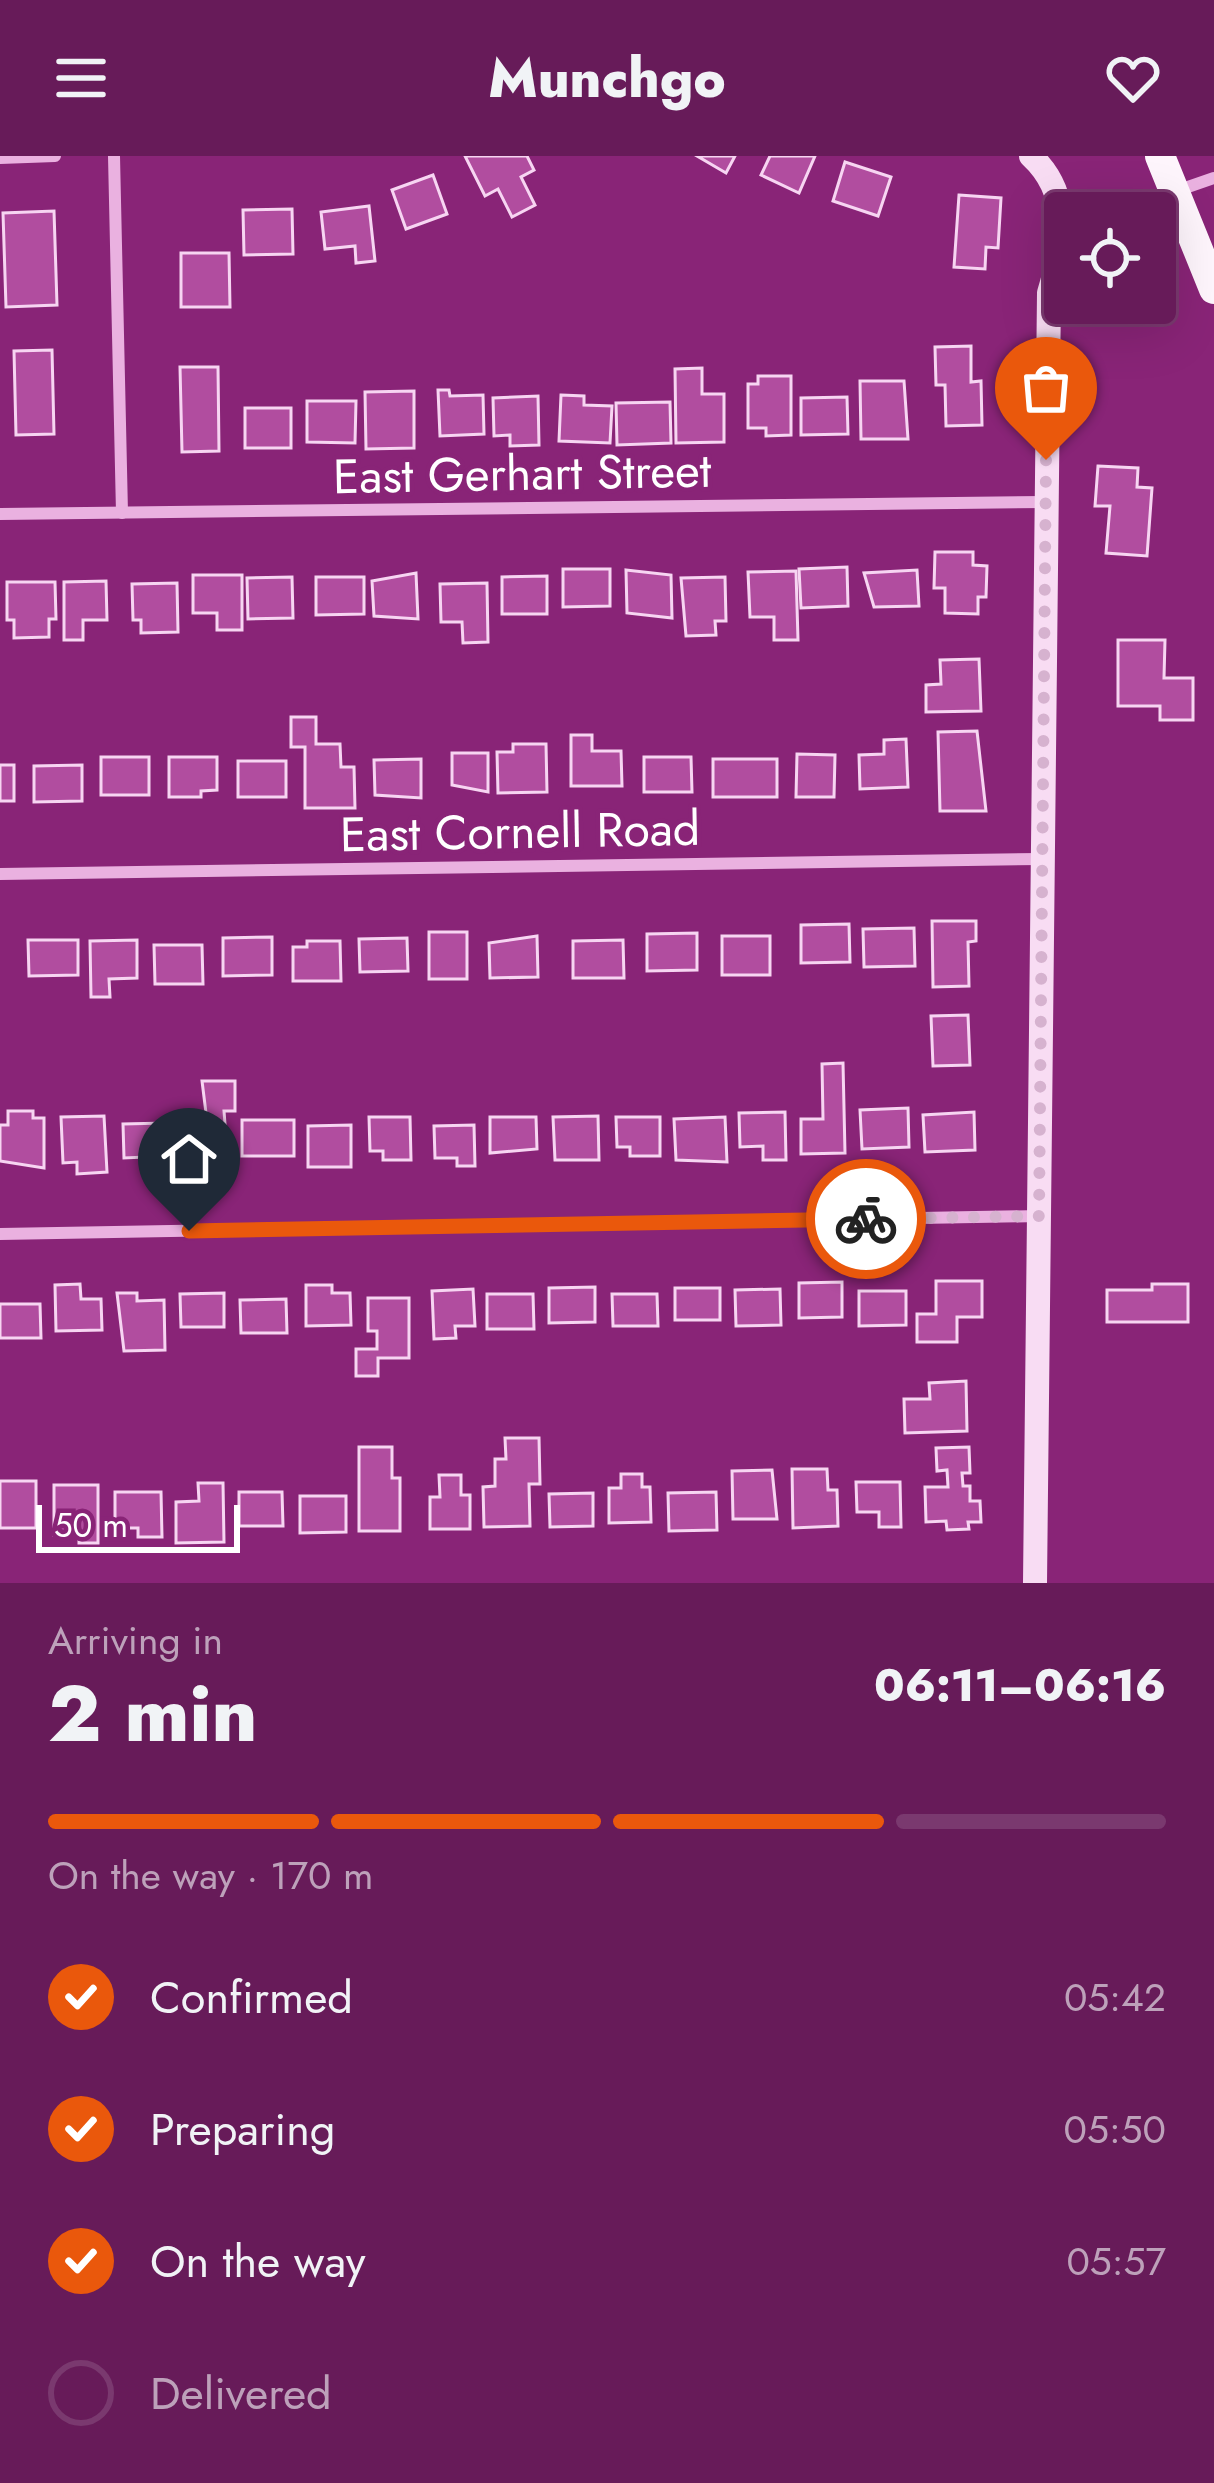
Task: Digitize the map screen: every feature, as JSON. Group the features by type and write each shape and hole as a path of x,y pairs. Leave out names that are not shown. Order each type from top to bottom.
{"main road":[{"path":"1160,156 1174,192"},
{"path":"1176,197 1214,289"}],"street":[{"path":"0,158 55,156"},
{"path":"114,156 122,513"},
{"path":"1030,156 1052,176 1057,192"},
{"path":"1174,192 1214,178"},
{"path":"1035,1583 1048,324"},
{"name":"East Gerhart Street","path":"0,514 1045,502"},
{"name":"East Cornell Road","path":"0,874 1041,859"},
{"path":"0,1234 1039,1216"}],"building":[{"path":"465,156 527,156 534,170 521,177 535,205 512,217 498,189 485,196"},
{"path":"697,156 735,156 726,173"},
{"path":"770,156 815,156 799,193 761,175"},
{"path":"845,162 891,177 878,216 833,201"},
{"path":"433,175 447,214 406,229 392,190"},
{"path":"959,195 1001,198 998,248 986,247 985,269 954,267"},
{"path":"369,206 375,261 356,263 355,246 325,249 321,212"},
{"path":"292,209 293,254 244,255 243,210"},
{"path":"54,211 57,305 6,307 3,213"},
{"path":"181,253 229,253 230,307 181,307"},
{"path":"971,346 971,382 981,381 982,425 946,426 945,385 936,385 935,347"},
{"path":"52,350 54,434 16,435 14,351"},
{"path":"180,367 218,367 219,451 182,452"},
{"path":"702,368 702,394 724,394 724,442 676,443 675,369"},
{"path":"758,376 791,376 791,435 766,436 766,428 748,428 748,384 758,384"},
{"path":"860,381 904,381 908,439 861,439"},
{"path":"438,390 449,390 450,396 483,395 484,434 440,436"},
{"path":"414,391 414,448 366,449 365,392"},
{"path":"561,395 584,396 584,405 612,406 610,443 559,441"},
{"path":"538,396 539,445 510,446 510,435 494,436 493,398"},
{"path":"847,397 848,434 801,435 801,398"},
{"path":"307,401 356,401 355,443 307,442"},
{"path":"670,402 671,443 617,445 616,403"},
{"path":"245,408 291,408 291,448 245,448"},
{"path":"1098,466 1138,468 1137,487 1152,488 1147,556 1106,553 1110,506 1095,506"},
{"path":"935,552 973,552 973,565 987,566 986,597 978,597 978,614 945,613 945,588 934,588"},
{"path":"847,567 848,606 801,608 799,569"},
{"path":"563,569 610,569 610,606 563,607"},
{"path":"626,570 671,575 672,618 627,613"},
{"path":"917,570 919,606 874,607 864,573"},
{"path":"796,571 798,640 774,640 774,617 750,617 748,572"},
{"path":"416,573 418,619 374,616 372,581"},
{"path":"193,575 242,575 242,630 217,630 217,613 193,613"},
{"path":"547,576 547,614 502,614 502,577"},
{"path":"292,577 293,618 248,619 247,578"},
{"path":"316,577 364,577 364,614 316,615"},
{"path":"725,577 726,621 715,621 716,635 686,636 681,578"},
{"path":"106,581 107,620 83,620 83,640 64,640 64,582"},
{"path":"7,582 55,582 56,619 49,619 49,637 14,638 14,620 7,620"},
{"path":"177,583 178,632 141,633 141,620 133,620 132,584"},
{"path":"487,583 488,642 463,643 462,622 441,622 440,584"},
{"path":"1118,640 1165,640 1164,678 1193,678 1193,720 1160,720 1160,706 1118,706"},
{"path":"979,659 981,711 926,712 926,685 941,684 940,660"},
{"path":"291,717 316,717 316,744 340,744 341,767 354,767 355,808 305,808 305,747 291,747"},
{"path":"977,731 986,811 940,811 938,732"},
{"path":"571,735 592,735 592,751 621,751 622,786 571,786"},
{"path":"906,739 908,787 860,789 859,755 884,754 884,740"},
{"path":"513,744 546,744 547,792 498,793 497,752 513,752"},
{"path":"452,753 488,753 488,792 452,785"},
{"path":"797,754 835,755 834,797 796,797"},
{"path":"101,757 149,757 149,795 101,795"},
{"path":"169,757 217,757 217,790 201,791 201,797 169,797"},
{"path":"644,757 691,757 692,792 644,792"},
{"path":"421,759 421,798 375,795 374,760"},
{"path":"713,759 777,759 777,797 713,797"},
{"path":"238,761 286,761 286,797 238,797"},
{"path":"0,765 14,765 14,801 0,801"},
{"path":"82,765 82,801 34,802 34,766"},
{"path":"932,921 976,921 976,941 968,942 969,986 933,987"},
{"path":"849,924 850,962 801,963 801,925"},
{"path":"914,928 915,966 864,967 863,929"},
{"path":"429,932 467,932 467,979 429,979"},
{"path":"697,933 697,970 647,971 647,934"},
{"path":"537,936 538,977 490,978 489,943"},
{"path":"722,936 770,936 770,975 722,975"},
{"path":"272,937 272,975 223,976 223,938"},
{"path":"407,938 408,971 360,972 359,939"},
{"path":"28,940 78,940 78,975 29,976"},
{"path":"137,940 137,978 109,979 110,997 91,997 90,941"},
{"path":"623,940 624,978 573,978 573,941"},
{"path":"307,941 340,941 341,981 293,981 293,947 307,947"},
{"path":"154,945 202,945 203,984 155,984"},
{"path":"968,1015 970,1065 933,1066 931,1016"},
{"path":"843,1063 845,1153 801,1154 801,1119 823,1119 822,1064"},
{"path":"202,1081 235,1081 235,1111 224,1111 228,1163 184,1163 183,1129 208,1129"},
{"path":"908,1108 909,1147 862,1149 860,1110"},
{"path":"8,1111 33,1111 33,1118 44,1118 44,1168 0,1161 0,1125 8,1125"},
{"path":"785,1112 786,1160 763,1160 763,1146 740,1147 739,1113"},
{"path":"974,1112 975,1150 925,1152 923,1115"},
{"path":"104,1116 107,1172 77,1174 77,1162 63,1163 61,1117"},
{"path":"598,1116 599,1160 555,1160 553,1117"},
{"path":"369,1117 410,1117 411,1160 383,1160 383,1151 370,1151"},
{"path":"490,1117 536,1117 537,1149 490,1153"},
{"path":"616,1117 660,1117 660,1156 630,1156 630,1147 617,1147"},
{"path":"725,1117 727,1162 676,1160 674,1119"},
{"path":"242,1120 294,1120 294,1156 242,1156"},
{"path":"166,1123 167,1165 145,1166 145,1157 124,1158 123,1124"},
{"path":"351,1125 351,1167 308,1167 308,1126"},
{"path":"474,1125 475,1166 457,1166 457,1158 435,1158 434,1126"},
{"path":"936,1281 982,1281 982,1317 957,1317 957,1342 917,1342 917,1314 936,1314"},
{"path":"842,1282 842,1317 799,1318 799,1283"},
{"path":"80,1284 81,1299 101,1299 102,1330 56,1331 55,1285"},
{"path":"1152,1284 1188,1284 1188,1322 1107,1322 1107,1290 1152,1290"},
{"path":"306,1285 332,1285 332,1293 350,1293 351,1325 306,1326"},
{"path":"595,1287 595,1322 549,1323 549,1288"},
{"path":"675,1288 720,1288 720,1320 675,1320"},
{"path":"473,1289 475,1326 455,1326 456,1338 434,1339 432,1291"},
{"path":"780,1289 781,1325 736,1326 735,1290"},
{"path":"859,1291 906,1291 906,1325 859,1326"},
{"path":"117,1293 137,1293 137,1301 164,1300 165,1350 124,1351"},
{"path":"224,1293 224,1327 181,1327 180,1294"},
{"path":"487,1294 533,1294 534,1329 487,1329"},
{"path":"612,1294 657,1294 658,1326 613,1326"},
{"path":"368,1298 409,1298 409,1358 378,1358 378,1376 356,1376 356,1349 377,1349 377,1331 368,1331"},
{"path":"286,1299 287,1333 241,1333 240,1300"},
{"path":"0,1304 40,1304 41,1338 0,1338"},
{"path":"966,1381 967,1431 905,1433 904,1399 930,1399 929,1383"},
{"path":"505,1438 539,1438 540,1484 529,1484 530,1526 484,1527 483,1487 495,1486 495,1459 506,1459"},
{"path":"359,1447 392,1447 392,1478 400,1478 400,1531 359,1531"},
{"path":"969,1447 970,1473 962,1473 963,1486 970,1486 970,1501 980,1501 981,1522 968,1522 969,1529 947,1530 946,1521 926,1522 925,1487 948,1487 947,1470 937,1471 936,1448"},
{"path":"792,1469 827,1469 828,1490 837,1490 838,1526 793,1528"},
{"path":"772,1470 777,1519 733,1519 732,1471"},
{"path":"621,1474 642,1474 642,1487 650,1487 651,1522 609,1523 609,1488 621,1488"},
{"path":"439,1475 461,1475 461,1495 470,1495 470,1529 430,1529 430,1497 440,1497"},
{"path":"0,1481 36,1481 36,1528 0,1528"},
{"path":"856,1482 900,1482 901,1527 879,1527 879,1512 857,1512"},
{"path":"198,1483 223,1483 224,1542 176,1543 176,1502 199,1501"},
{"path":"54,1485 98,1485 98,1543 79,1543 79,1535 54,1535"},
{"path":"115,1492 161,1492 162,1537 138,1537 138,1528 115,1528"},
{"path":"239,1492 282,1492 283,1526 239,1526"},
{"path":"716,1492 717,1530 669,1531 668,1493"},
{"path":"593,1493 593,1526 550,1527 549,1494"},
{"path":"300,1496 346,1496 346,1532 300,1533"}],"way so far":[{"path":"866,1219 1039,1216 1046,460"}],"route":[{"path":"189,1231 866,1219"}]}
